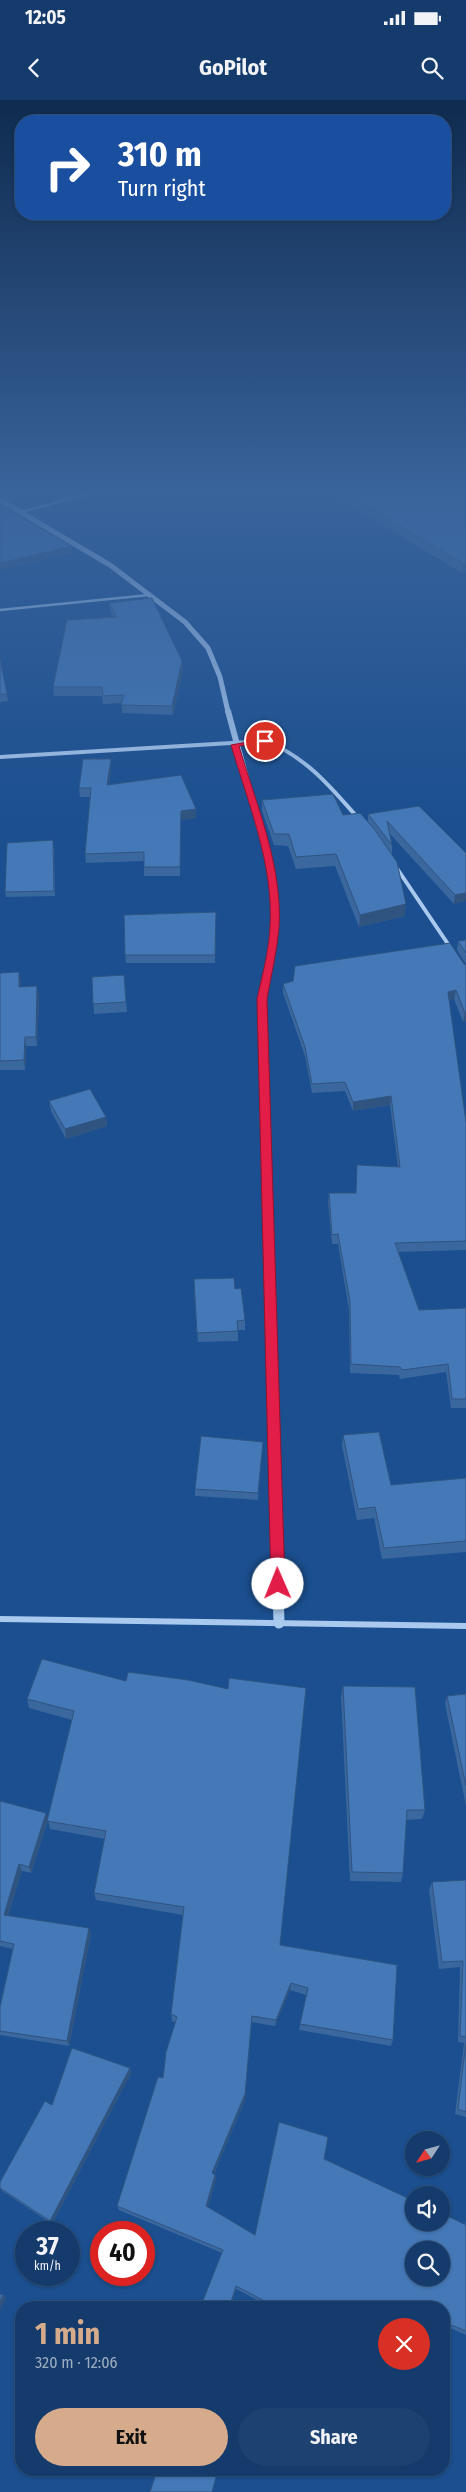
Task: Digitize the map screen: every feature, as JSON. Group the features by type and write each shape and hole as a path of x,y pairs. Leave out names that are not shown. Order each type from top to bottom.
{"street":[{"path":"0,610 103,600"},
{"path":"155,600 185,622 208,648 220,677 235,745 268,859 274,893 274,928 262,999 279,1624"},
{"path":"0,757 235,745 265,741 296,754 322,777 359,819"},
{"path":"394,864 455,954"},
{"path":"0,1619 466,1626"}],"building":[{"path":"153,600 182,661 172,706 121,705 124,695 103,696 102,687 53,687 67,620 117,617 109,603"},
{"path":"0,658 7,694 0,694"},
{"path":"83,759 111,759 107,785 181,775 196,809 181,811 180,867 144,867 144,852 85,854 91,788 79,788"},
{"path":"333,794 343,815 360,813 375,830 397,862 406,904 360,915 336,854 296,857 289,834 274,834 262,800"},
{"path":"419,806 466,853 466,893 455,895 387,821 392,845 368,814"},
{"path":"53,840 54,891 5,892 7,843"},
{"path":"216,912 215,955 125,955 124,915"},
{"path":"466,940 466,953 458,941"},
{"path":"450,943 466,965 465,1013 456,990 448,992 466,1122 466,1241 395,1243 419,1310 466,1308 466,1399 452,1399 448,1364 402,1370 400,1367 351,1364 350,1301 338,1234 332,1235 329,1193 356,1193 357,1165 400,1167 391,1096 353,1102 345,1082 312,1084 305,1047 283,984 293,981 295,966"},
{"path":"19,972 19,987 37,986 36,1037 25,1037 24,1060 0,1061 0,973"},
{"path":"124,975 126,1002 93,1004 92,977"},
{"path":"90,1089 106,1117 65,1129 49,1101"},
{"path":"234,1278 235,1289 241,1288 245,1320 237,1321 238,1331 197,1333 194,1279"},
{"path":"379,1432 391,1485 466,1478 466,1541 384,1548 375,1507 358,1509 343,1435"},
{"path":"201,1436 263,1442 258,1493 195,1489"},
{"path":"42,1659 126,1681 128,1672 188,1680 228,1689 229,1678 306,1688 280,1945 397,1965 393,2040 300,2024 308,1988 291,1983 276,2020 252,2016 245,2094 212,2173 215,2175 206,2206 255,2235 279,2122 328,2137 324,2159 405,2197 405,2231 450,2231 450,2217 466,2225 466,2331 451,2325 450,2330 450,2301 265,2301 236,2286 231,2301 203,2301 223,2250 117,2206 158,2077 163,2078 166,2052 177,2017 171,2014 184,1907 94,1893 106,1831 47,1821 74,1711 27,1699"},
{"path":"343,1686 415,1687 425,1810 407,1810 403,1873 352,1872"},
{"path":"466,1694 466,1786 447,1696"},
{"path":"0,1801 46,1813 29,1867 19,1864 4,1915 89,1928 67,2041 0,2031 0,2007 14,1944 0,1941"},
{"path":"466,1880 466,2037 460,2036 463,1961 442,1962 432,1882"},
{"path":"466,2042 466,2112 458,2109"},
{"path":"72,2048 130,2068 50,2221 0,2188 0,2182 45,2101 52,2105"},
{"path":"155,2476 216,2476 212,2492 150,2492"}],"route":[{"path":"265,741 235,745 268,859 274,893 274,928 262,999 278,1584"}]}
